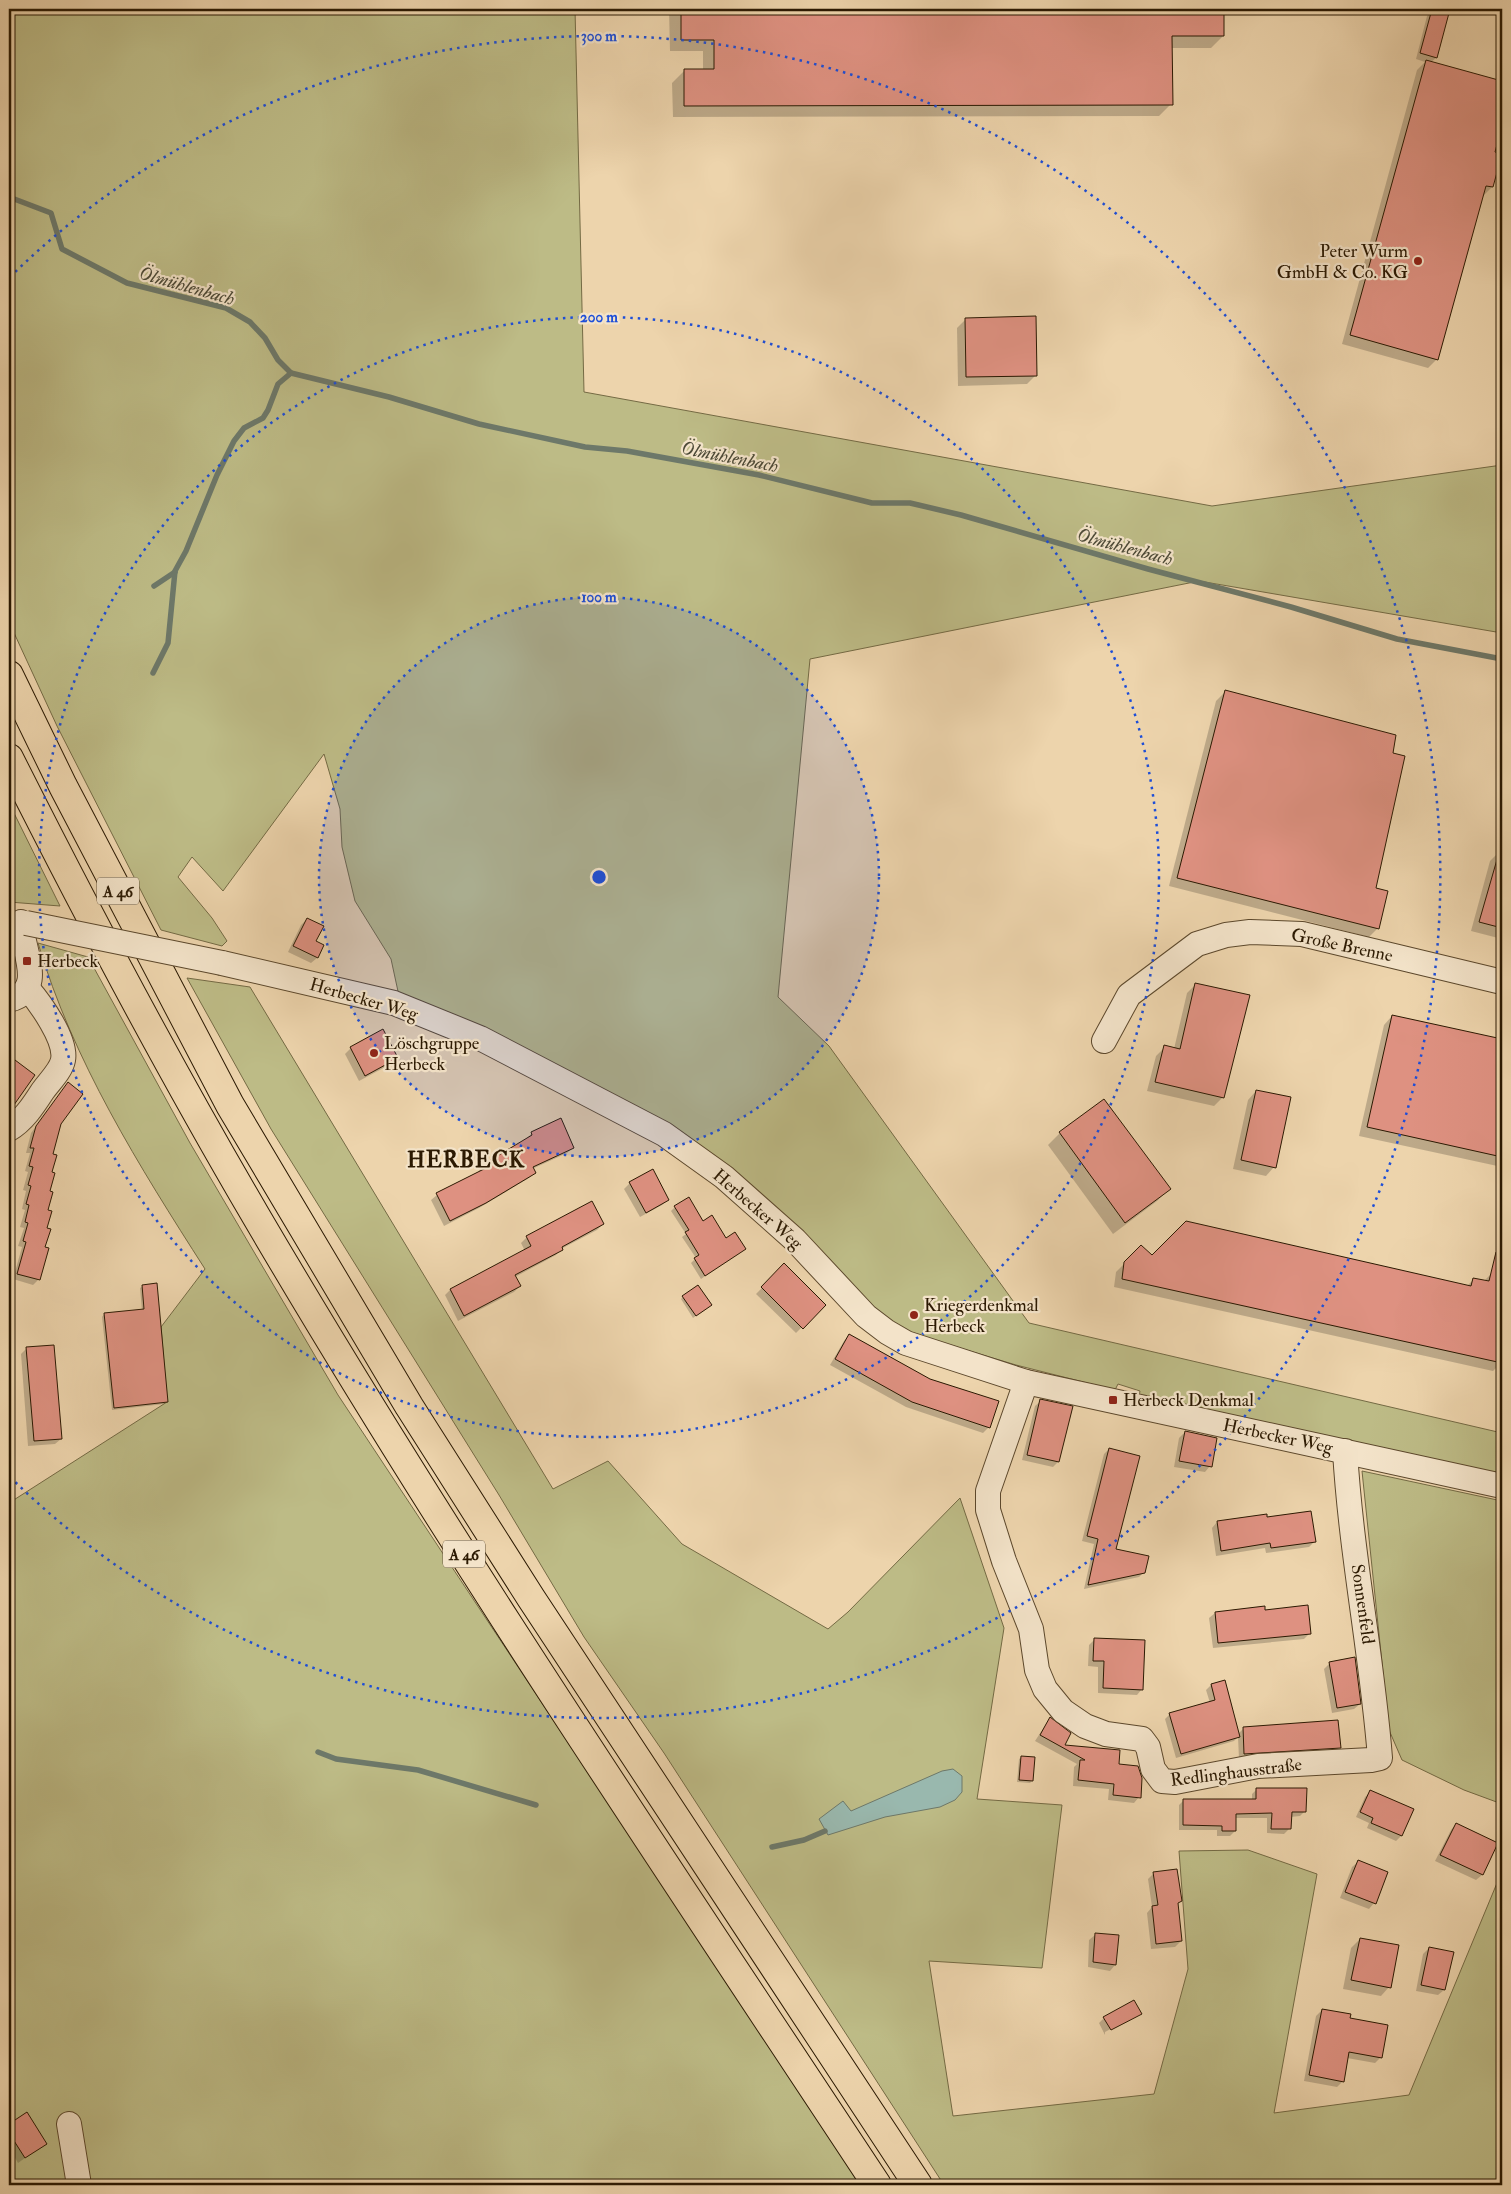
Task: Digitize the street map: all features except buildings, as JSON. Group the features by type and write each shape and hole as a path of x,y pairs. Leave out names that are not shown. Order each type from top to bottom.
{"highway":[{"name":"A 46","path":"9,675 63,786 230,1105 409,1406 531,1598 918,2185"},
{"name":"A 46","path":"9,758 82,903 180,1084 257,1218 372,1409 655,1849 877,2185"}],"street":[{"name":"Herbecker Weg","path":"18,921 222,963 394,1003 480,1038 664,1134 724,1177 795,1240 866,1316 887,1332 906,1343 1026,1382 1502,1486"},
{"path":"9,1129 18,1123 38,1098 63,1058 53,1024 45,1010 18,994 30,983 31,974 18,921"},
{"name":"Große Brenne","path":"1104,1041 1129,995 1197,944 1234,934 1250,932 1302,934 1502,982"},
{"name":"Redlinghausstraße","path":"1026,1382 988,1491 988,1510 992,1526 1030,1629 1037,1670 1046,1689 1063,1711 1085,1726 1106,1734 1142,1739 1148,1746 1153,1769 1162,1781 1175,1782 1258,1766 1380,1758"},
{"name":"Sonnenfeld","path":"1345,1451 1348,1496 1371,1664 1380,1758"},
{"path":"69,2124 79,2185"}],"shaded area":[{"path":"9,9 575,9 584,392 1212,506 1502,465 1502,633 1199,581 810,659 778,997 829,1046 1029,1323 1502,1433 1502,1478 1139,1396 1140,1391 1118,1384 1115,1390 1016,1365 920,1336 894,1326 871,1308 719,1163 399,996 391,959 355,901 342,847 340,809 324,754 223,891 192,857 178,877 212,918 227,941 222,946 161,930 57,726 9,622"},
{"path":"9,803 60,906 9,902"},
{"path":"38,943 88,957 190,1143 338,1395 861,2185 9,2185 9,1503 167,1402 161,1327 205,1269 132,1152 110,1112 70,1029"},
{"path":"187,978 250,987 553,1489 608,1461 682,1544 828,1629 848,1612 960,1498 1004,1628 977,1799 1062,1805 1042,1968 929,1961 953,2116 1154,2094 1188,1969 1179,1851 1248,1850 1317,1874 1274,2113 1409,2095 1502,1871 1502,2185 944,2185 664,1753 584,1637 499,1495 271,1129"},
{"path":"1362,1471 1502,1501 1502,1804 1464,1790 1402,1760 1389,1730"}],"water":[{"path":"953,1769 962,1776 962,1792 955,1800 940,1807 885,1817 828,1835 819,1819 843,1801 851,1811 942,1771"}],"waterway":[{"name":"Ölmühlenbach","path":"9,197 51,213 62,249 127,283 226,308 250,322 265,338 278,360 291,373 389,397 479,424 585,447 627,451 759,475 872,503 910,503 961,515 1148,569 1291,607 1397,639 1502,659"},
{"path":"153,673 168,643 175,571 186,551 217,475 234,441 244,428 263,418 278,384 291,373"},
{"path":"154,586 175,572"},
{"path":"318,1752 336,1759 418,1770 536,1805"},
{"path":"772,1847 804,1840 825,1831"}],"place":[{"name":"Peter Wurm GmbH & Co. KG","path":"1418,261"},
{"name":"Herbeck","path":"27,961"},
{"name":"Löschgruppe Herbeck","path":"374,1053"},
{"name":"Kriegerdenkmal Herbeck","path":"914,1315"},
{"name":"Herbeck Denkmal","path":"1113,1400"}],"district":[{"name":"HERBECK","path":"466,1159"}]}
